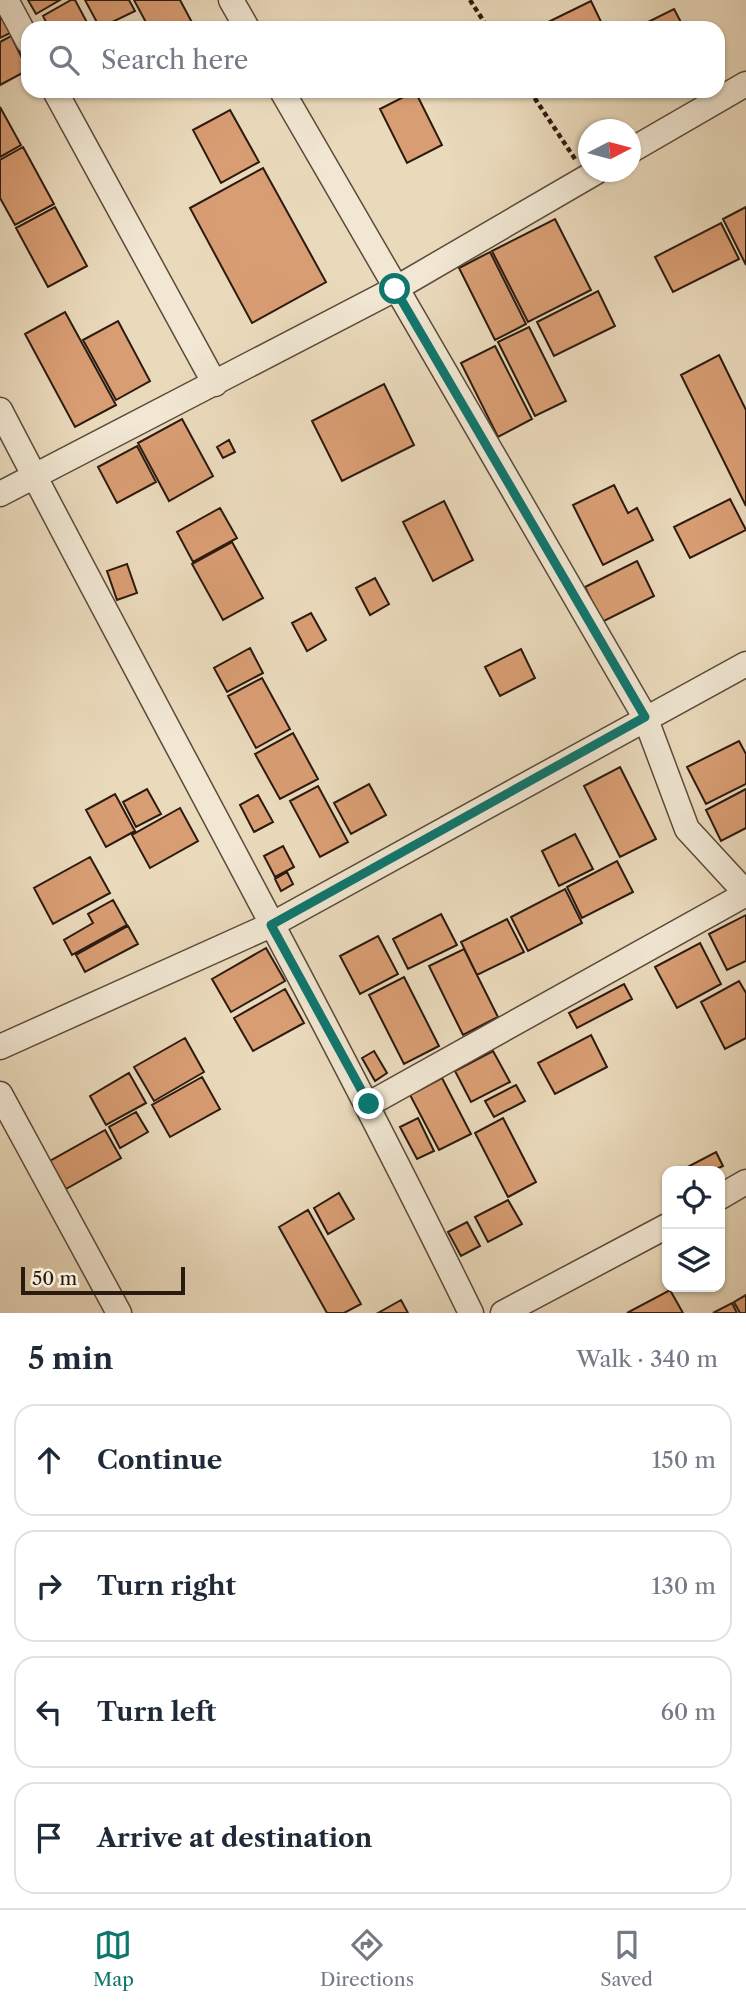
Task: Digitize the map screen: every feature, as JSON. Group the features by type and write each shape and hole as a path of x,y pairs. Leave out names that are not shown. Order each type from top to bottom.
{"street":[{"path":"6,0 21,28"},
{"path":"231,0 243,21"},
{"path":"725,96 746,84"},
{"path":"59,98 215,384"},
{"path":"286,98 645,717 687,828 746,894 369,1104"},
{"path":"641,145 722,98"},
{"path":"0,494 395,289 578,182"},
{"path":"0,410 271,925 369,1104 471,1313"},
{"path":"0,1047 271,925 645,717 746,664"},
{"path":"0,1094 119,1313"},
{"path":"725,1193 746,1182"},
{"path":"503,1313 662,1229"}],"path":[{"path":"470,0 484,21"},
{"path":"535,98 578,156"}],"building":[{"path":"28,0 60,0 36,14"},
{"path":"75,0 86,21 46,21 43,16"},
{"path":"85,0 129,0 135,11 114,21 96,21"},
{"path":"134,0 180,0 191,21 145,21"},
{"path":"591,1 601,21 550,21"},
{"path":"674,9 680,21 650,21"},
{"path":"0,15 10,33 0,38"},
{"path":"11,36 21,56 21,74 0,85 0,42"},
{"path":"401,98 418,98 442,145 407,163 380,109"},
{"path":"0,107 21,145 0,157"},
{"path":"230,110 259,162 221,183 193,130"},
{"path":"23,147 54,204 15,225 0,198 0,160"},
{"path":"263,168 326,282 252,323 190,208"},
{"path":"55,207 87,266 48,287 16,228"},
{"path":"746,207 746,265 723,219"},
{"path":"555,219 591,290 528,322 492,251"},
{"path":"721,223 739,259 673,292 655,257"},
{"path":"490,252 526,324 495,340 459,268"},
{"path":"598,291 615,326 554,356 537,322"},
{"path":"65,312 116,405 75,427 25,334"},
{"path":"118,321 150,381 116,400 83,340"},
{"path":"529,327 566,401 535,416 498,342"},
{"path":"495,346 532,419 498,437 461,363"},
{"path":"719,355 746,410 746,506 681,375"},
{"path":"384,384 414,445 342,481 312,421"},
{"path":"182,419 213,476 169,501 138,443"},
{"path":"229,440 235,452 223,458 217,447"},
{"path":"137,446 156,482 117,503 98,467"},
{"path":"614,485 628,513 637,508 653,540 603,565 573,505"},
{"path":"730,499 746,530 690,558 674,527"},
{"path":"444,501 473,560 433,581 403,522"},
{"path":"220,508 237,538 193,562 177,532"},
{"path":"232,542 263,598 223,620 192,564"},
{"path":"637,561 654,596 602,622 585,587"},
{"path":"127,564 137,593 117,600 107,571"},
{"path":"375,578 389,604 370,615 356,588"},
{"path":"311,613 326,640 307,651 292,623"},
{"path":"250,648 263,673 227,692 214,668"},
{"path":"521,649 535,678 500,696 485,667"},
{"path":"262,678 290,729 256,748 228,696"},
{"path":"293,733 318,779 280,799 255,754"},
{"path":"739,741 746,754 746,784 706,804 687,767"},
{"path":"620,767 656,839 620,857 584,786"},
{"path":"369,784 386,815 351,834 334,803"},
{"path":"318,786 348,842 320,857 290,801"},
{"path":"147,789 161,814 136,827 123,802"},
{"path":"746,789 746,828 721,841 706,810"},
{"path":"115,794 135,831 106,847 86,810"},
{"path":"258,795 273,822 254,832 240,805"},
{"path":"180,808 198,841 150,868 132,835"},
{"path":"575,834 593,869 559,886 542,851"},
{"path":"283,846 294,867 275,877 264,856"},
{"path":"90,857 110,893 53,924 34,888"},
{"path":"617,861 633,892 582,918 567,887"},
{"path":"287,872 293,884 281,891 275,879"},
{"path":"565,889 582,923 528,951 511,917"},
{"path":"113,900 127,925 72,955 64,940 93,923 88,914"},
{"path":"441,914 457,945 408,969 393,939"},
{"path":"746,915 746,961 727,970 709,934"},
{"path":"507,919 524,952 477,975 461,942"},
{"path":"128,926 138,944 85,972 76,955"},
{"path":"378,936 398,974 360,994 340,956"},
{"path":"700,943 721,984 677,1008 655,967"},
{"path":"266,948 285,981 231,1012 212,979"},
{"path":"464,949 498,1017 463,1035 429,966"},
{"path":"404,977 439,1046 404,1064 369,995"},
{"path":"739,981 746,993 746,1038 725,1049 701,1002"},
{"path":"624,984 632,999 577,1028 569,1013"},
{"path":"285,989 304,1023 253,1051 234,1018"},
{"path":"591,1035 607,1067 555,1094 538,1063"},
{"path":"185,1038 204,1072 154,1101 134,1067"},
{"path":"374,1051 387,1073 375,1081 362,1058"},
{"path":"493,1051 510,1082 471,1102 455,1071"},
{"path":"129,1073 146,1103 106,1125 90,1096"},
{"path":"202,1077 220,1109 170,1137 152,1105"},
{"path":"442,1078 471,1134 439,1150 410,1095"},
{"path":"516,1085 525,1101 494,1117 485,1101"},
{"path":"136,1112 148,1132 120,1148 109,1127"},
{"path":"418,1118 434,1151 417,1159 400,1127"},
{"path":"503,1118 536,1182 508,1197 475,1133"},
{"path":"105,1130 121,1158 66,1189 50,1161"},
{"path":"716,1152 723,1166 689,1166"},
{"path":"339,1193 354,1219 328,1234 314,1208"},
{"path":"508,1200 522,1224 488,1242 475,1217"},
{"path":"308,1210 361,1304 344,1313 327,1313 279,1227"},
{"path":"467,1222 480,1246 461,1256 448,1232"},
{"path":"671,1292 683,1313 627,1313"},
{"path":"746,1295 746,1313 740,1313 734,1302"},
{"path":"401,1300 408,1313 378,1313"},
{"path":"732,1303 737,1313 713,1313"}],"route":[{"path":"369,1104 271,925 645,717 395,289"}]}
